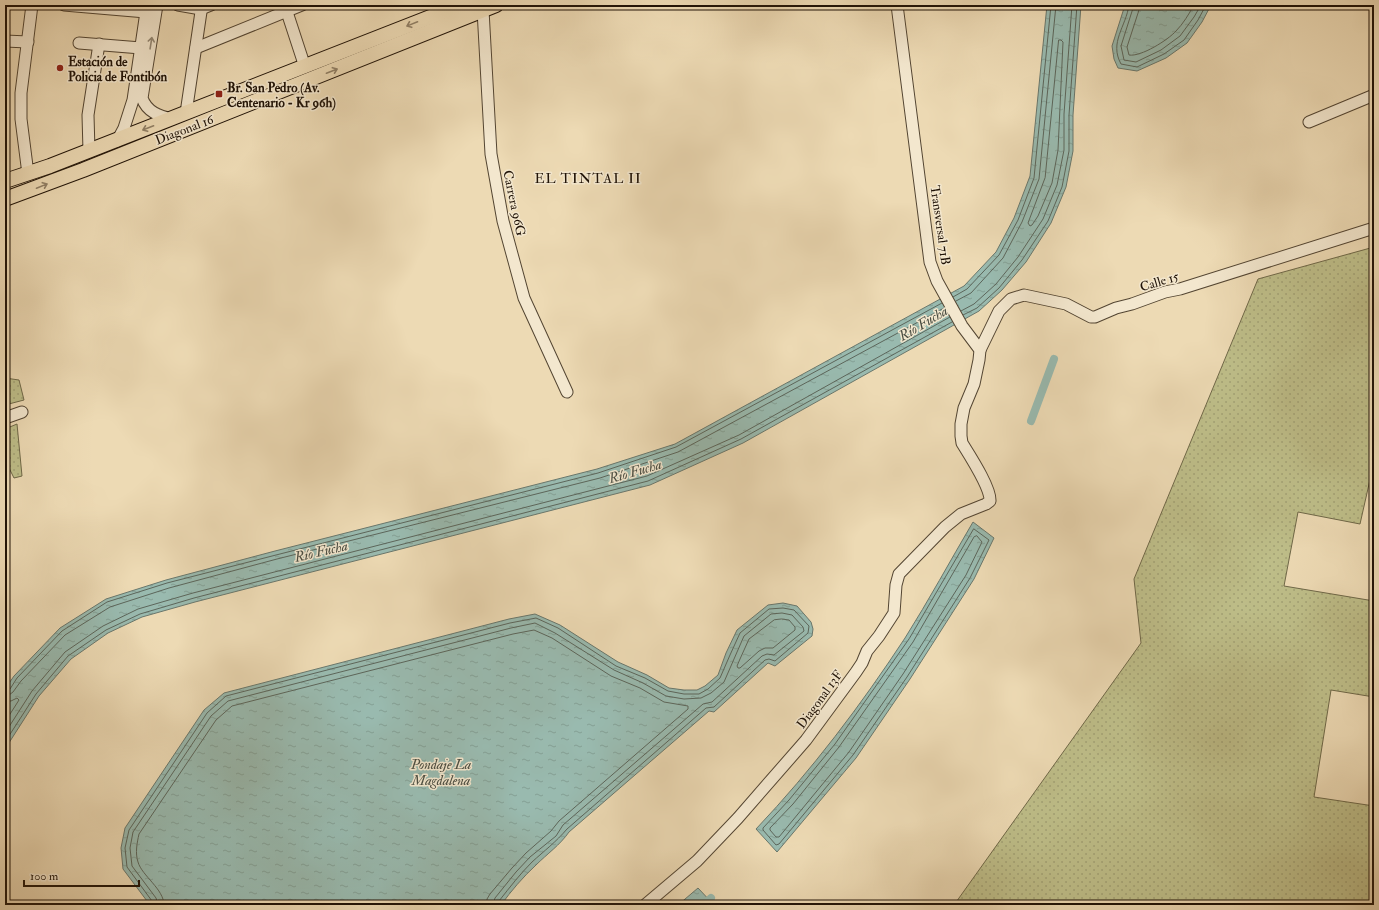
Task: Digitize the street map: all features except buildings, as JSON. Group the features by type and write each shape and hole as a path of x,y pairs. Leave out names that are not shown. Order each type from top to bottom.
{"main road":[{"name":"Diagonal 16","path":"5,181 90,151 305,67 443,8 461,5"},
{"name":"Diagonal 16","path":"5,199 84,170 490,7"}],"street":[{"path":"28,174 21,119 21,93 32,5"},
{"path":"64,5 146,9 131,108 124,128 117,140"},
{"path":"157,5 142,98 150,111 172,119"},
{"path":"178,5 205,6 196,48 186,113"},
{"path":"196,48 286,8 302,5"},
{"name":"Transversal 71B","path":"897,5 930,262 937,282 962,326 980,350"},
{"name":"Carrera 96G","path":"490,7 491,154 503,221 524,298 567,392"},
{"path":"286,8 305,67"},
{"path":"5,41 28,42"},
{"path":"79,43 141,48"},
{"path":"90,151 88,115 99,44"},
{"path":"1309,122 1374,95"},
{"name":"Calle 15","path":"980,350 999,311 1011,300 1024,295 1066,304 1095,318 1116,308 1165,292 1180,289 1374,228"},
{"name":"Diagonal 13F","path":"645,905 697,862 738,818 806,740 856,672 867,651 894,613 896,584 899,574 961,514 990,501 987,487 962,443 961,436 961,424 964,408 974,384 980,350"},
{"path":"5,418 22,412"}],"green space":[{"path":"1374,247 1374,462 1360,524 1298,512 1284,586 1374,601 1374,697 1331,690 1314,797 1374,806 1374,905 954,905 1141,643 1134,579 1258,279"},
{"path":"5,378 19,380 24,400 5,405"},
{"path":"17,424 22,476 14,478 5,460 5,429"}],"water":[{"name":"Río Fucha","path":"1047,5 1081,5 1073,115 1073,151 1066,187 1051,223 1026,262 1002,290 979,311 743,443 650,485 142,617 108,633 71,659 39,696 5,749 5,689 14,676 60,628 106,599 166,580 275,551 597,469 675,444 964,286 996,252 1014,218 1030,176"},
{"path":"1125,5 1211,5 1202,22 1187,43 1166,58 1137,71 1118,68 1114,59 1112,46"},
{"path":"973,522 994,538 974,579 910,679 856,758 777,852 756,829 797,784 871,688 914,624"},
{"name":"Pondaje La Magdalena","path":"783,603 797,606 811,622 813,629 812,636 775,666 768,663 714,712 709,711 569,832 558,845 522,879 501,905 150,905 123,869 121,848 125,828 204,710 224,693 509,619 535,614 560,625 618,662 647,675 669,688 697,690 705,686 718,675 737,630 768,605"},
{"path":"698,888 714,905 678,905"}],"waterway":[{"path":"1031,421 1054,359"},
{"path":"703,905 711,898"}],"place":[{"name":"Estación de Policia de Fontibón","path":"60,68"},
{"name":"Br. San Pedro (Av. Centenario - Kr 96h)","path":"219,94"}],"district":[{"name":"EL TINTAL II","path":"588,178"}]}
